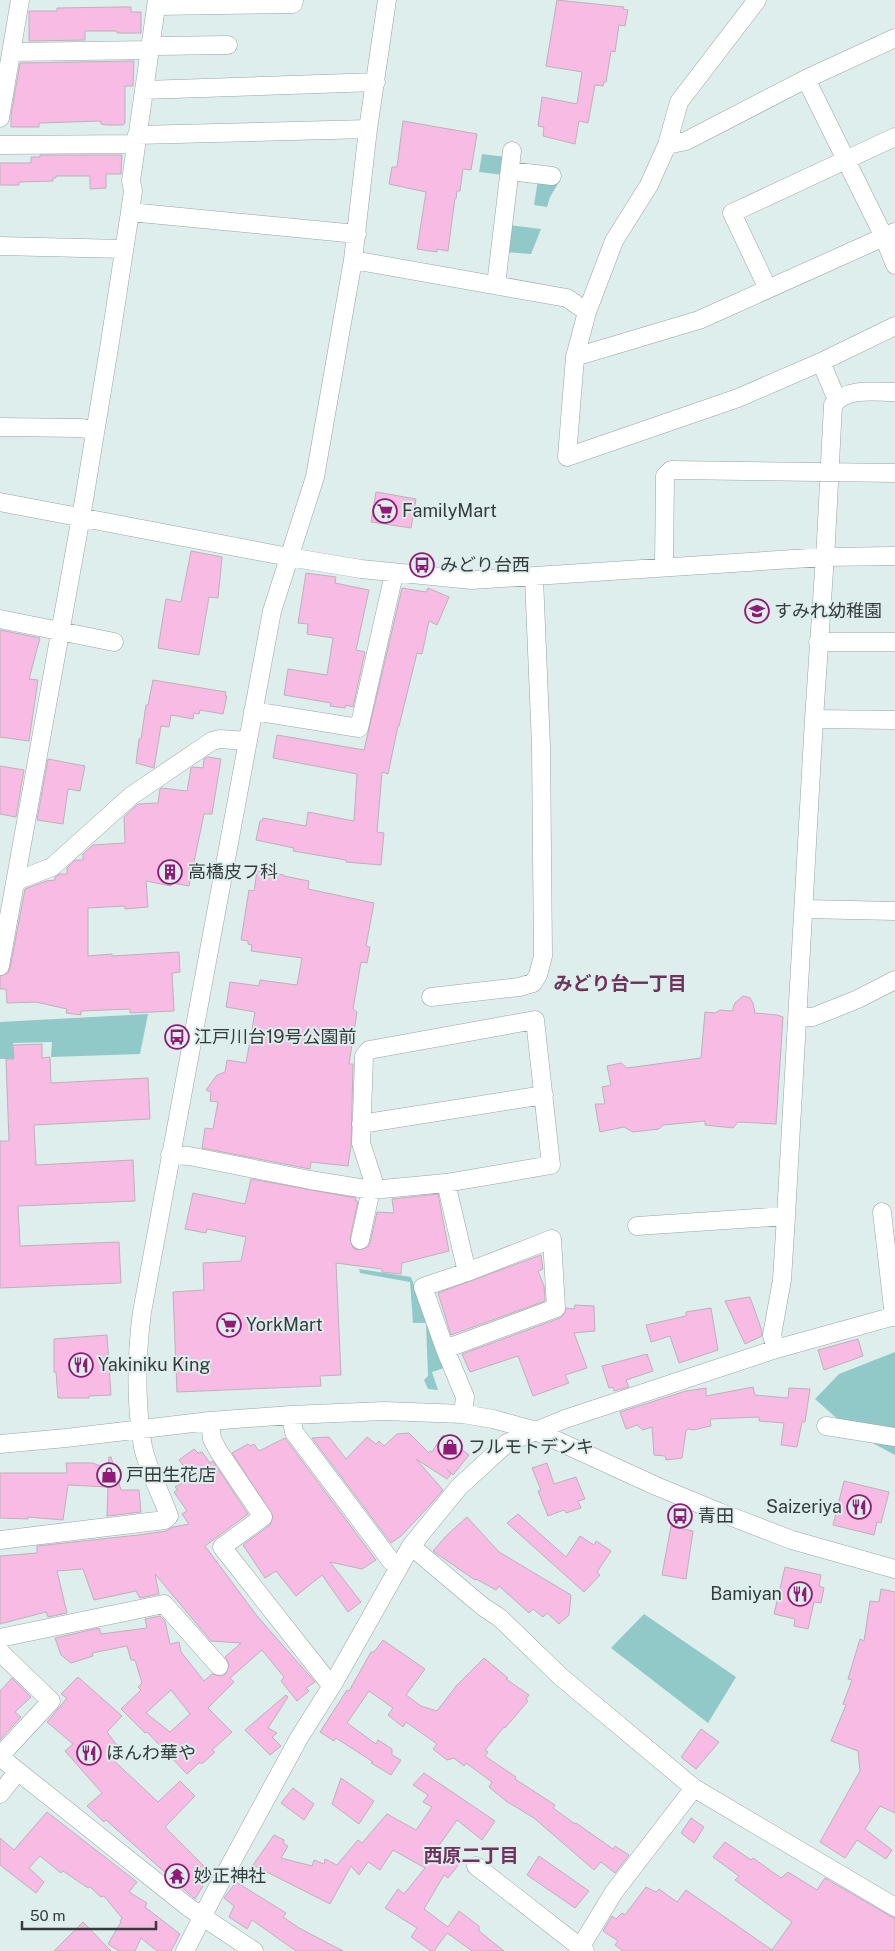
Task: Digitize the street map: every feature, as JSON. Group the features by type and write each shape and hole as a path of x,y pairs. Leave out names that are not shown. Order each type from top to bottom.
{"street":[{"path":"0,118 20,0"},
{"path":"0,966 81,516 110,342 130,212 131,181 156,3 293,4 294,0"},
{"path":"0,1540 165,1520 169,1516 144,1448 136,1387 138,1345 146,1289 272,611 315,477 357,234 368,129 387,0"},
{"path":"756,0 679,102 667,145 649,185 614,240 587,312 575,358 567,457 738,398 821,362 895,326"},
{"path":"667,145 686,141 806,79 895,38"},
{"path":"12,52 149,50 157,46 228,45"},
{"path":"806,79 847,159 890,235 895,265"},
{"path":"144,90 376,82"},
{"path":"0,145 368,129"},
{"path":"768,289 732,214 895,137"},
{"path":"496,285 512,151"},
{"path":"510,172 552,176"},
{"path":"130,212 357,234"},
{"path":"575,358 699,320 890,235"},
{"path":"0,246 123,249"},
{"path":"353,260 567,298 587,312"},
{"path":"821,362 837,400"},
{"path":"776,1349 772,1335 782,1280 818,642 825,557 832,405 837,400 854,392 895,392"},
{"path":"0,427 80,428 95,430"},
{"path":"664,567 665,476 671,470 895,473"},
{"path":"0,502 289,557 394,574 472,580 534,578 664,567 825,557 895,556"},
{"path":"253,711 359,728 394,574"},
{"path":"431,997 519,987 533,983 538,975 543,956 541,746 534,578"},
{"path":"0,619 114,642"},
{"path":"818,642 895,642"},
{"path":"814,719 895,720"},
{"path":"16,881 52,867 131,796 212,741 220,739 247,741"},
{"path":"804,909 895,911"},
{"path":"798,1016 813,1017 858,999 895,980"},
{"path":"170,1155 190,1156 310,1180 372,1190 446,1183 551,1164 535,1020 369,1050 364,1056 361,1143 373,1180 372,1190 360,1240"},
{"path":"362,1124 544,1095"},
{"path":"446,1183 467,1272"},
{"path":"186,1951 202,1916 299,1738 333,1684 399,1566 411,1546 466,1481 507,1444 536,1430 776,1349 894,1317 882,1212"},
{"path":"637,1226 786,1216"},
{"path":"445,1349 556,1308 552,1238 467,1272 423,1287 445,1349 465,1397 463,1414"},
{"path":"0,1444 210,1421 291,1415 384,1411 463,1414 493,1419 536,1430 656,1486 719,1512 792,1540 895,1569"},
{"path":"291,1415 294,1432 391,1561 399,1566"},
{"path":"210,1421 212,1439 219,1452 263,1517 222,1547 326,1680 333,1684"},
{"path":"826,1426 895,1437"},
{"path":"411,1546 482,1606 500,1618 561,1677 694,1788 895,1907"},
{"path":"0,1638 164,1604 219,1666"},
{"path":"0,1652 51,1702 0,1757 188,1907 254,1951"},
{"path":"0,1794 18,1771"},
{"path":"476,1866 581,1950 614,1892 694,1788"}],"shaded area":[{"path":"482,154 506,157 504,175 479,172"},
{"path":"538,180 559,182 550,197 547,207 534,205"},
{"path":"509,225 541,229 531,254 506,252"},
{"path":"148,1014 140,1054 51,1057 52,1042 13,1043 13,1052 16,1052 17,1059 0,1059 0,1022"},
{"path":"359,1269 411,1277 444,1368 432,1372 438,1390 428,1389 424,1380 428,1376 426,1323 413,1323 410,1282 360,1273"},
{"path":"895,1352 895,1455 852,1432 815,1399 839,1374"},
{"path":"644,1614 736,1677 708,1723 611,1648"}],"building":[{"path":"557,0 624,7 623,9 628,10 625,26 619,25 615,52 611,51 606,82 604,82 603,86 595,85 588,123 579,121 575,144 543,136 544,127 538,126 542,97 577,104 582,72 546,66"},
{"path":"131,7 131,12 141,12 141,33 85,31 85,40 29,41 29,11 57,11 57,8"},
{"path":"134,61 133,86 125,86 125,123 123,125 101,124 101,121 39,123 39,127 11,127 11,115 20,63"},
{"path":"403,121 477,134 471,170 463,169 460,191 457,191 455,198 448,251 437,249 437,252 417,249 426,192 389,184 392,167 397,167"},
{"path":"40,155 122,155 121,174 106,174 106,188 90,189 90,176 56,176 56,178 53,178 53,181 19,182 19,185 0,185 0,163 31,163 31,157 40,157"},
{"path":"376,492 416,499 411,528 371,522"},
{"path":"191,551 222,557 218,598 209,597 199,655 158,648 166,599 181,602"},
{"path":"306,573 336,577 335,583 369,590 356,650 365,652 353,707 346,705 345,708 330,706 331,703 284,695 288,669 327,675 333,638 307,634 308,624 298,623"},
{"path":"402,588 426,592 428,588 449,597 437,625 429,621 422,654 417,653 388,774 382,772 377,832 384,833 381,865 346,862 346,860 293,851 294,848 256,840 260,821 263,818 306,826 308,812 354,821 357,774 273,758 277,735 364,750"},
{"path":"0,630 40,638 29,679 38,680 29,741 0,737"},
{"path":"153,680 226,692 225,696 227,696 223,714 200,710 199,714 194,713 193,719 171,715 169,727 161,726 154,768 136,763 139,739 141,739 146,705 148,705"},
{"path":"208,757 221,759 212,814 204,814 189,886 172,883 171,886 146,881 148,907 125,909 125,906 88,908 88,956 179,952 180,972 172,973 174,1011 130,1013 130,1009 81,1011 81,1015 66,1013 67,1009 36,1002 7,1003 6,989 0,989 0,976 8,973 10,968 25,889 46,881 55,880 55,877 60,874 67,874 67,868 75,860 83,860 83,854 93,845 125,843 124,817 138,804 158,803 160,789 162,788 187,791 191,768 203,768 204,759"},
{"path":"48,759 85,766 80,791 68,789 63,824 37,820"},
{"path":"0,766 24,770 16,817 0,814"},
{"path":"257,871 309,881 308,889 374,903 366,946 370,947 367,963 361,962 353,1009 357,1012 349,1064 353,1064 351,1146 348,1166 311,1162 310,1169 202,1148 205,1128 213,1129 218,1102 210,1101 211,1092 206,1090 217,1075 225,1072 227,1060 246,1063 255,1012 226,1007 230,982 259,986 260,980 297,985 302,958 251,951 252,945 248,944 248,941 241,940 249,890 254,891"},
{"path":"743,996 750,998 755,1013 783,1017 776,1124 738,1122 733,1128 705,1125 705,1121 663,1125 659,1129 633,1132 624,1127 600,1132 595,1104 605,1104 602,1087 611,1085 607,1066 621,1063 627,1068 701,1058 705,1012 732,1011 735,1003"},
{"path":"42,1044 42,1058 50,1057 51,1083 148,1078 150,1119 34,1125 36,1165 133,1160 135,1201 18,1206 20,1246 119,1242 121,1283 0,1288 0,1141 9,1141 6,1059 14,1059 13,1045"},
{"path":"251,1179 356,1198 355,1201 358,1201 350,1238 353,1248 358,1250 368,1247 370,1243 377,1212 394,1213 392,1199 438,1194 449,1251 402,1263 401,1274 382,1272 382,1269 336,1263 341,1375 320,1376 321,1386 177,1392 173,1292 204,1290 203,1263 241,1261 246,1237 207,1229 206,1233 185,1229 193,1193 245,1204"},
{"path":"541,1255 543,1269 538,1271 544,1286 545,1301 451,1335 438,1293"},
{"path":"750,1297 762,1336 745,1344 725,1301"},
{"path":"575,1305 594,1306 595,1331 574,1333 587,1368 565,1375 569,1383 533,1396 518,1356 470,1372 462,1354 560,1318 566,1308 574,1309"},
{"path":"711,1308 718,1350 679,1363 670,1336 651,1342 646,1325 686,1316 686,1312"},
{"name":"Yakiniku King","path":"107,1335 111,1395 89,1396 89,1398 58,1398 56,1372 54,1372 54,1339"},
{"path":"858,1339 863,1356 824,1370 818,1350"},
{"path":"647,1354 653,1371 626,1380 629,1387 614,1391 613,1387 609,1388 602,1366"},
{"path":"753,1387 755,1395 788,1398 789,1388 810,1389 805,1422 802,1422 797,1447 781,1445 784,1423 759,1421 759,1417 710,1419 711,1426 693,1430 688,1429 686,1431 682,1458 666,1460 665,1456 654,1455 652,1427 643,1430 637,1425 626,1429 620,1412 686,1391 706,1388 706,1396"},
{"path":"409,1433 429,1453 430,1451 432,1452 443,1435 469,1455 453,1475 447,1469 451,1474 447,1479 416,1459 443,1490 401,1536 391,1543 312,1438 329,1437 346,1459 367,1437 376,1444 379,1441 384,1446 397,1434"},
{"path":"285,1438 376,1560 362,1569 330,1562 361,1602 348,1612 322,1575 296,1596 276,1571 265,1578 243,1545 270,1525 273,1516 232,1453 248,1444 250,1446 254,1444 259,1451"},
{"path":"194,1449 198,1453 202,1452 210,1463 213,1461 248,1514 205,1546 257,1616 315,1682 306,1688 309,1691 297,1701 281,1681 284,1677 262,1650 230,1678 234,1682 208,1708 232,1732 212,1750 215,1752 187,1774 147,1732 145,1733 121,1709 141,1690 138,1687 142,1683 135,1660 131,1660 127,1646 92,1653 93,1656 71,1663 61,1655 55,1638 99,1628 101,1634 147,1628 145,1619 160,1616 165,1621 170,1644 179,1642 181,1652 204,1681 212,1674 221,1676 226,1674 229,1664 225,1657 241,1643 211,1641 155,1574 159,1594 140,1598 136,1591 94,1600 83,1569 57,1571 67,1613 48,1617 46,1612 0,1624 0,1556 37,1553 37,1546 166,1531 173,1527 189,1524 182,1514 187,1511 174,1492 178,1490 175,1487 192,1477 179,1460","holes":["171,1690 190,1714 170,1732 146,1713"]},
{"path":"109,1457 111,1457 121,1490 139,1490 141,1512 107,1516 108,1487 68,1485 63,1520 28,1517 28,1519 0,1518 0,1473 67,1473 66,1463 93,1463 108,1469"},
{"path":"547,1463 554,1484 576,1477 585,1499 578,1501 581,1508 566,1513 564,1510 548,1516 538,1491 541,1490 532,1468"},
{"path":"844,1481 889,1492 881,1523 877,1522 874,1535 833,1525"},
{"path":"518,1514 566,1557 580,1536 594,1545 596,1541 611,1551 597,1572 600,1575 584,1592 507,1523"},
{"path":"467,1517 499,1552 571,1595 569,1615 559,1624 547,1613 543,1617 533,1609 529,1613 499,1586 496,1590 475,1580 433,1551"},
{"path":"671,1526 693,1531 686,1579 662,1575"},
{"path":"785,1567 821,1575 819,1586 824,1588 821,1603 814,1602 808,1629 794,1626 795,1619 774,1614"},
{"path":"881,1589 895,1592 895,1813 880,1806 865,1829 892,1850 886,1859 857,1840 845,1858 820,1842 860,1771 858,1751 831,1741 846,1705 843,1704 852,1680 848,1679 860,1639 864,1641 870,1601 879,1602"},
{"path":"383,1640 425,1669 406,1695 421,1706 437,1711 457,1685 484,1658 508,1678 506,1679 529,1695 526,1699 528,1701 485,1750 488,1752 485,1756 516,1777 515,1779 555,1805 553,1808 575,1824 613,1849 615,1846 629,1855 615,1873 601,1862 594,1870 534,1818 506,1801 489,1787 492,1782 466,1763 464,1766 454,1758 447,1760 433,1749 437,1744 406,1722 403,1727 388,1715 393,1708 369,1691 347,1723 376,1744 378,1740 392,1749 392,1755 401,1760 391,1775 336,1738 334,1741 320,1732 347,1690 349,1691 371,1652 374,1652"},
{"path":"78,1677 122,1716 107,1732 119,1748 109,1756 158,1802 180,1781 195,1796 165,1827 209,1871 195,1880 203,1886 195,1899 106,1820 104,1822 87,1806 102,1793 65,1751 73,1744 47,1722 67,1698 61,1694"},
{"path":"12,1678 31,1697 15,1712 21,1717 0,1740 0,1691"},
{"path":"286,1695 288,1697 268,1728 277,1733 272,1737 281,1746 270,1755 245,1730"},
{"path":"701,1729 719,1742 696,1769 681,1757"},
{"path":"424,1773 495,1821 482,1840 457,1820 438,1847 460,1863 448,1878 444,1875 424,1909 448,1927 459,1911 479,1926 479,1931 504,1951 472,1951 447,1933 434,1951 431,1951 411,1937 417,1928 385,1908 398,1889 404,1894 425,1868 393,1850 380,1870 368,1862 359,1875 351,1866 330,1904 253,1865 274,1835 284,1840 284,1844 288,1846 281,1858 312,1866 314,1860 324,1864 325,1859 337,1865 358,1840 362,1843 387,1814 416,1830 432,1807 423,1802 428,1795 413,1785"},
{"path":"341,1778 374,1801 359,1824 332,1804"},
{"path":"293,1788 314,1804 304,1820 281,1803"},
{"path":"47,1812 137,1882 129,1892 147,1903 145,1907 180,1934 171,1951 157,1951 141,1938 135,1951 119,1951 108,1944 122,1918 104,1896 101,1897 90,1887 88,1888 63,1871 61,1873 40,1856 29,1868 44,1882 36,1893 0,1865 0,1838 14,1850"},
{"path":"691,1818 704,1827 694,1843 681,1833"},
{"path":"725,1842 751,1860 753,1858 781,1878 788,1872 817,1890 825,1878 895,1918 895,1951 623,1951 615,1945 618,1941 603,1931 612,1916 616,1919 622,1913 625,1915 646,1887 656,1892 659,1889 677,1902 686,1890 772,1950 792,1922 735,1880 739,1876 713,1857"},
{"path":"539,1856 589,1891 575,1908 527,1875"},
{"path":"236,1882 286,1913 283,1917 299,1928 343,1951 296,1951 252,1920 247,1929 229,1917 234,1906 224,1898"},
{"path":"83,1922 111,1951 54,1951"}],"place":[{"name":"FamilyMart","path":"385,511"},
{"name":"みどり台西","path":"422,565"},
{"name":"すみれ幼稚園","path":"757,611"},
{"name":"高橋皮フ科","path":"170,872"},
{"name":"江戸川台19号公園前","path":"177,1037"},
{"name":"YorkMart","path":"229,1325"},
{"name":"Yakiniku King","path":"81,1365"},
{"name":"フルモトデンキ","path":"450,1447"},
{"name":"戸田生花店","path":"109,1475"},
{"name":"Saizeriya","path":"859,1507"},
{"name":"青田","path":"680,1516"},
{"name":"Bamiyan","path":"800,1594"},
{"name":"ほんわ華や","path":"89,1753"},
{"name":"妙正神社","path":"177,1876"}],"district":[{"name":"みどり台一丁目","path":"620,983"},
{"name":"西原二丁目","path":"471,1855"}]}
